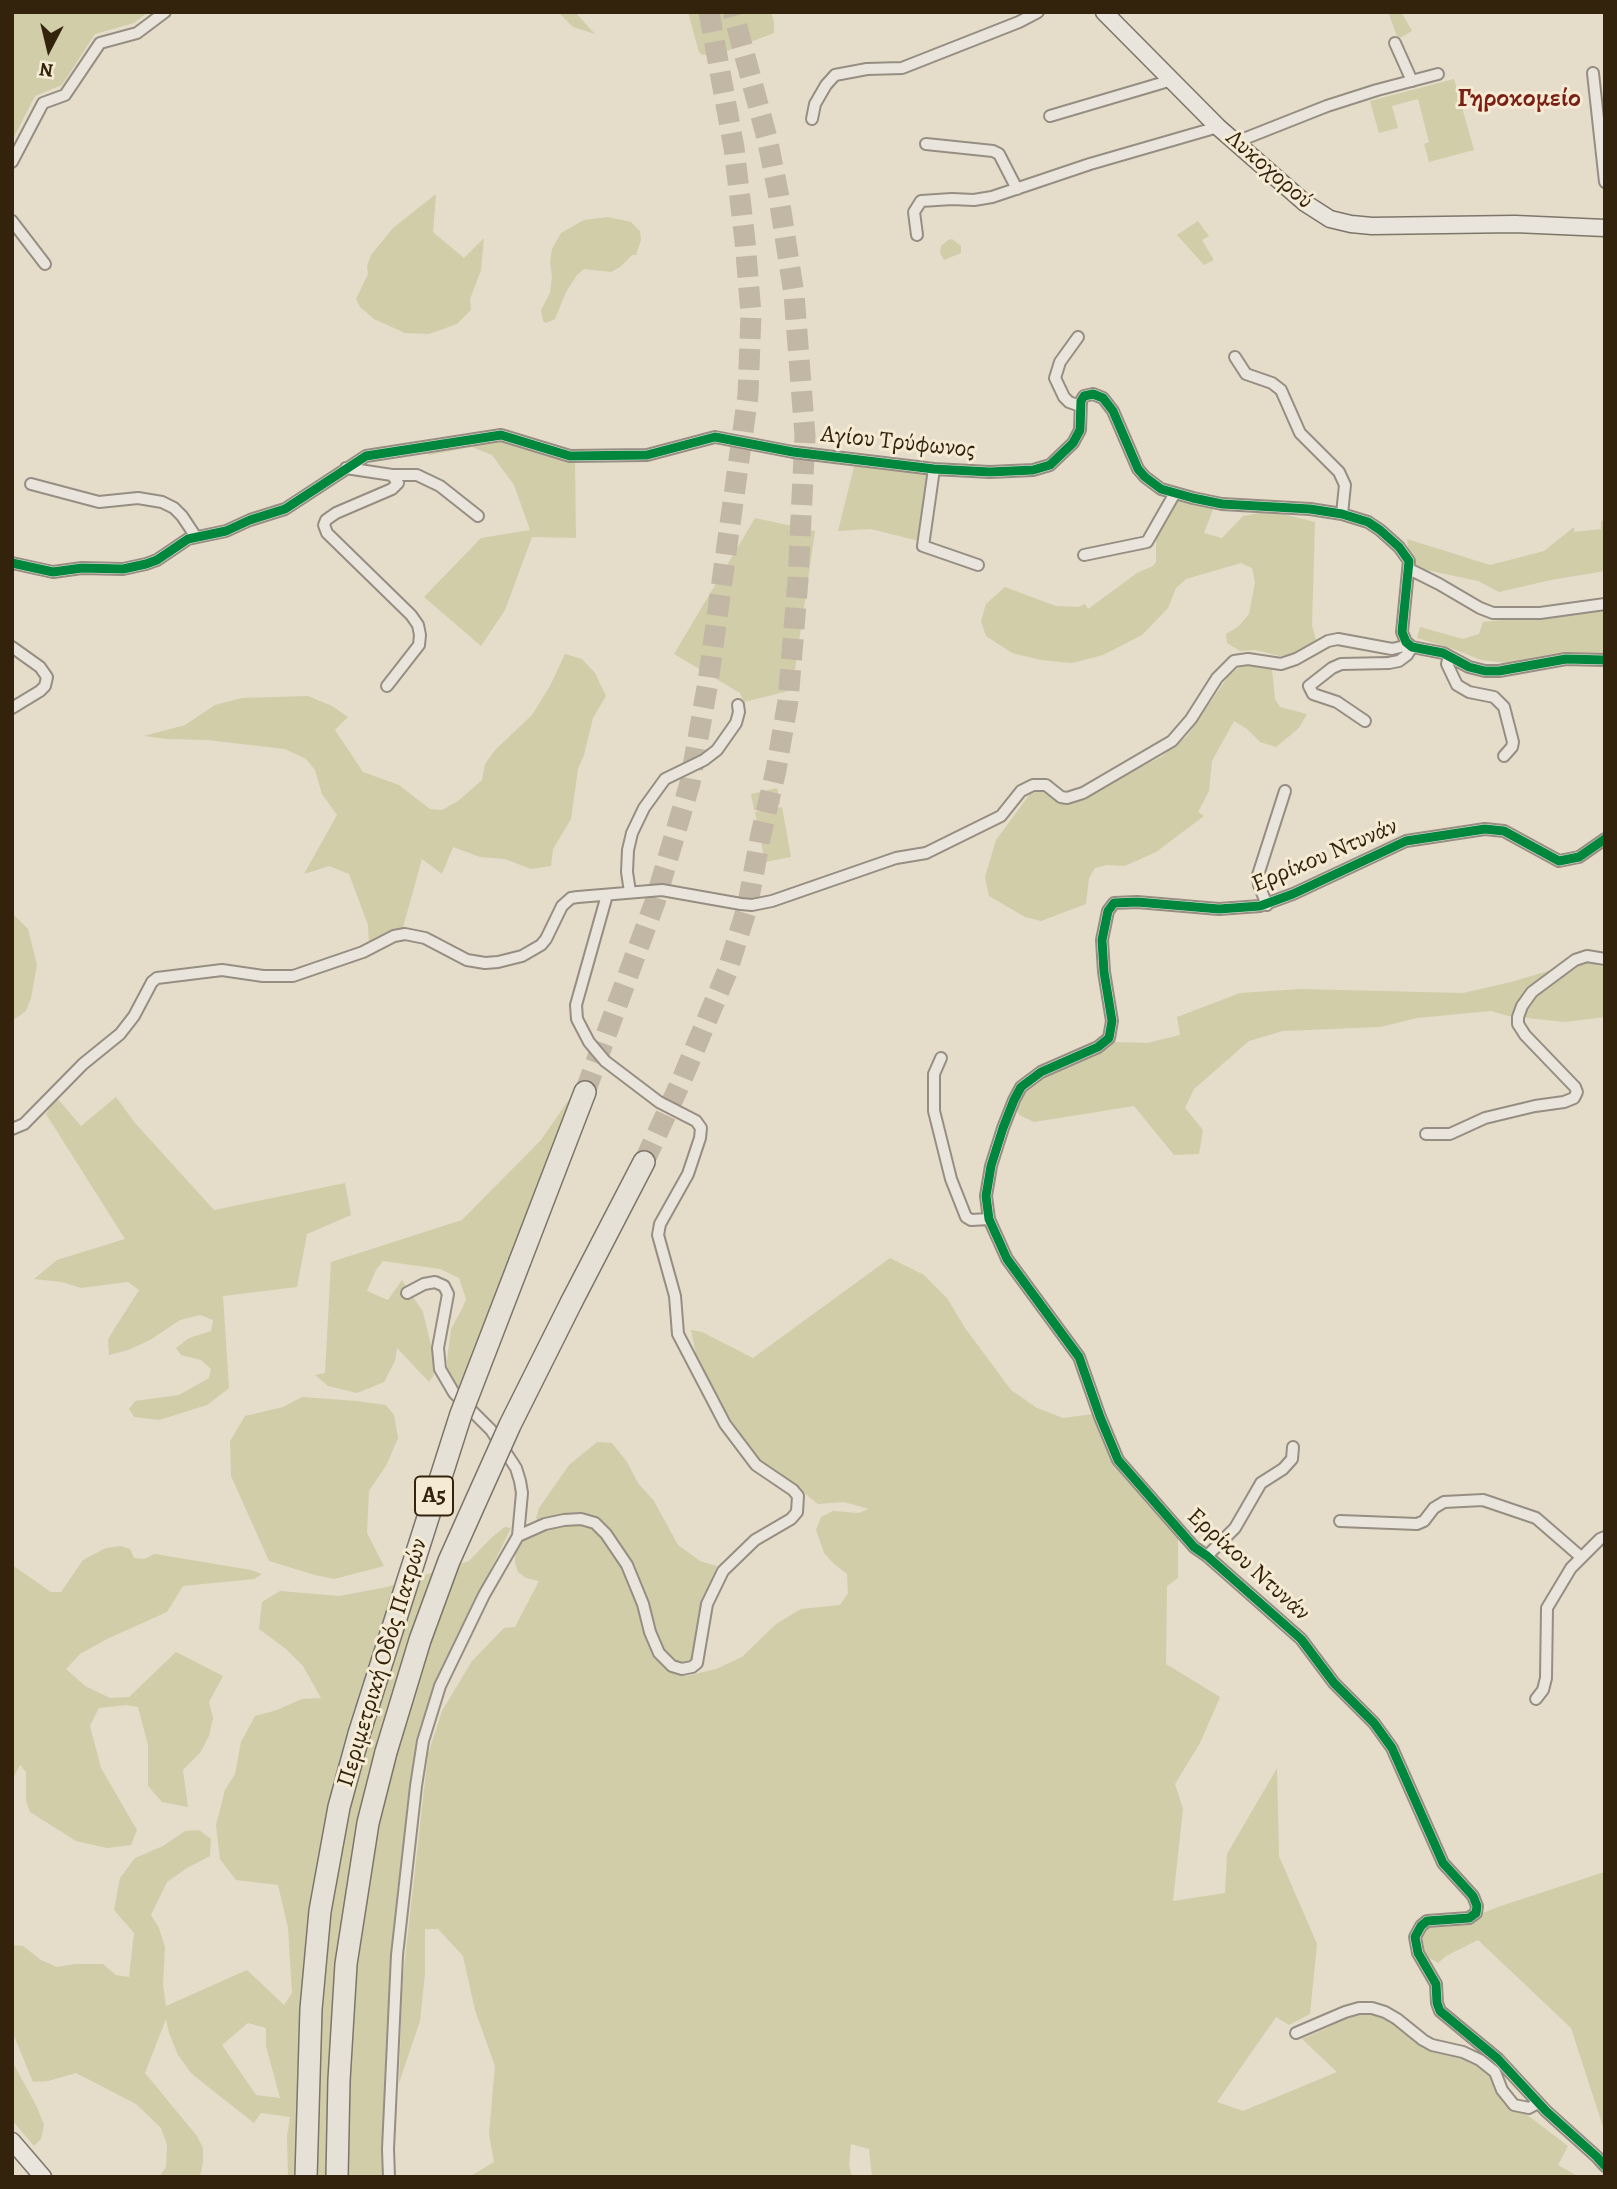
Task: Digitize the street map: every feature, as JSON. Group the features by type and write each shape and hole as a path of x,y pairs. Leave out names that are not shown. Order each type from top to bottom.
{"highway":[{"name":"Περιμετρική Οδός Πατρών","path":"306,2177 311,2009 320,1911 339,1807 359,1734 461,1414 585,1092"},
{"name":"Περιμετρική Οδός Πατρών","path":"337,2177 346,1964 368,1823 386,1752 420,1640 449,1561 510,1425 644,1162"}],"street":[{"path":"12,162 43,103 65,95 100,43 137,33 165,12"},
{"path":"812,119 815,104 825,85 835,75 867,69 902,68 1038,12"},
{"name":"Λυκοχορού","path":"1104,12 1218,127 1305,203 1330,219 1346,224 1372,226 1515,224 1605,228"},
{"path":"1395,43 1412,81"},
{"path":"1593,73 1605,182"},
{"path":"1236,142 1327,106 1438,74"},
{"path":"1050,116 1172,80"},
{"path":"917,235 914,212 921,201 981,199 1218,127"},
{"path":"926,144 993,151 999,154 1017,189"},
{"path":"12,221 45,264"},
{"path":"1078,338 1060,362 1055,378 1064,397 1080,406 1083,398 1089,394 1103,398 1115,415 1141,473 1157,487 1222,504 1310,509 1342,514 1368,522 1384,534 1406,555 1409,569 1402,629 1404,640 1411,646"},
{"path":"1235,357 1246,374 1279,388 1300,433 1339,472 1345,485 1342,514"},
{"name":"Αγίου Τρύφωνος","path":"12,563 53,572 82,568 129,568 153,562 178,544 226,531 285,509 366,456 501,435 570,456 646,454 715,437 793,452 934,469 1033,470 1045,467 1063,454 1077,438 1080,406"},
{"path":"346,468 392,475 417,475 440,486 478,516"},
{"path":"934,469 923,546 978,565"},
{"path":"387,686 419,645 421,635 418,625 327,533 324,525 336,513 392,489 398,483 392,475"},
{"path":"31,484 105,503 138,498 162,502 174,508 197,537"},
{"path":"1084,555 1147,542 1175,493"},
{"path":"1409,569 1493,613 1539,613 1605,604"},
{"path":"12,1129 24,1124 83,1064 120,1034 157,978 222,970 263,976 293,976 363,952 394,936 405,934 425,938 467,960 498,962 522,956 541,945 559,909 568,900 578,897 668,890 725,902 760,904 896,858 926,852 1001,816 1021,791 1033,785 1046,785 1061,797 1076,797 1165,747 1178,735 1215,681 1234,661 1245,659 1275,664 1288,662 1328,641 1338,639 1392,649 1411,646 1448,656 1469,667 1485,671 1566,659 1605,660"},
{"path":"1365,721 1337,702 1313,694 1309,686 1341,664 1399,661 1407,655 1411,646"},
{"path":"12,647 40,667 47,677 43,688 12,708"},
{"path":"1448,656 1447,664 1457,685 1469,692 1494,697 1504,707 1513,742 1504,756"},
{"path":"630,892 626,872 628,850 632,833 644,808 668,777 704,761 718,750 736,723 738,705"},
{"path":"1267,905 1258,875 1285,791"},
{"name":"Ερρίκου Ντυνάν","path":"1605,839 1579,857 1559,861 1515,836 1494,829 1418,838 1267,905 1219,909 1128,901 1110,905 1103,929 1102,945 1112,1021 1109,1038 1098,1047 1041,1072 1018,1092 1003,1128 989,1175 986,1196 989,1219 1000,1246 1079,1357 1118,1460 1194,1547 1301,1639 1334,1683 1374,1723 1392,1748 1443,1863 1477,1903 1476,1913 1472,1917 1427,1921 1417,1933 1415,1942 1418,1953 1436,1984 1438,2006 1447,2018 1499,2059 1538,2103 1605,2166"},
{"path":"518,1536 545,1524 564,1520 581,1518 595,1523 627,1565 659,1653 672,1666 682,1669 692,1667 697,1662 707,1604 723,1571 755,1540 791,1519 797,1512 797,1496 793,1490 756,1465 725,1424 678,1335 675,1296 658,1235 660,1224 688,1174 701,1128 696,1121 659,1102 605,1061 589,1042 577,1018 576,1005 607,895"},
{"path":"1426,1134 1450,1134 1485,1118 1574,1098 1577,1092 1575,1087 1525,1035 1518,1024 1518,1017 1521,1006 1532,992 1575,960 1587,956 1605,959"},
{"path":"940,1058 934,1074 934,1111 951,1179 967,1217 971,1220 989,1219"},
{"path":"390,2177 388,2148 397,1955 416,1786 424,1741 440,1686 484,1595 518,1536 522,1493 516,1468 491,1430 454,1393 440,1369 438,1348 448,1294 444,1286 435,1282 424,1284 407,1293"},
{"path":"1207,1556 1235,1528 1261,1483 1283,1469 1292,1459 1293,1447"},
{"path":"1340,1521 1417,1524 1444,1502 1483,1500 1536,1518 1581,1557"},
{"path":"1536,1699 1546,1678 1547,1608 1563,1578 1581,1557 1605,1537"},
{"path":"1296,2033 1345,2012 1373,2008 1397,2019 1432,2045 1463,2052 1480,2060 1495,2072 1502,2090 1514,2105 1525,2108 1538,2103"},
{"path":"12,2141 43,2177"}],"shaded area":[{"path":"12,12 148,12 134,23 95,34 62,85 35,96 12,141"},
{"path":"558,12 575,12 595,34 573,27"},
{"path":"688,12 771,12 774,33 719,54 702,55"},
{"path":"1388,12 1401,12 1412,31 1398,39"},
{"path":"1454,79 1474,150 1429,162 1424,144 1429,142 1418,99 1392,106 1398,128 1379,133 1370,101"},
{"path":"436,194 433,232 464,258 484,238 481,270 470,299 471,310 457,324 429,334 405,333 374,319 360,307 356,299 368,274 367,266 371,255 393,228"},
{"path":"608,217 631,222 640,231 641,240 636,255 632,255 611,272 584,269 566,292 555,319 546,323 541,310 550,293 552,249 561,233 584,220"},
{"path":"1198,221 1209,236 1202,240 1214,260 1204,265 1177,235"},
{"path":"952,239 961,246 961,253 944,260 940,253 941,246"},
{"path":"501,437 575,460 576,538 532,537 505,610 481,646 424,597 481,538 530,530 514,485 492,455 472,447 429,455 424,448"},
{"path":"855,463 932,471 919,541 871,529 838,531"},
{"path":"1177,496 1214,507 1204,533 1222,538 1243,516 1271,511 1315,522 1312,626 1317,643 1299,654 1280,656 1255,650 1240,651 1227,643 1226,634 1239,626 1249,614 1255,582 1252,568 1241,563 1186,579 1176,588 1168,608 1142,635 1103,655 1072,663 1041,660 1012,653 986,636 981,621 986,604 1005,587 1056,606 1078,607 1085,604 1088,609 1137,573 1153,566 1156,562 1156,539"},
{"path":"755,518 815,531 792,690 744,702 740,693 674,654"},
{"path":"1605,520 1605,571 1499,592 1478,581 1417,568 1408,548 1407,539 1490,565 1544,551 1574,527 1574,532 1601,529 1601,521"},
{"path":"1605,610 1605,654 1564,653 1506,663 1481,660 1417,638 1420,627 1463,639 1479,634 1483,622"},
{"path":"565,654 582,659 595,673 606,696 593,718 578,769 571,819 553,849 551,866 531,869 505,859 480,857 453,847 442,874 422,859 402,931 369,946 368,925 349,874 329,866 304,874 337,815 322,794 315,770 306,759 285,749 144,736 185,725 215,705 242,698 308,696 332,706 348,717 335,730 363,772 399,785 430,809 442,810 458,801 482,780 485,764 495,750 532,715"},
{"path":"1248,666 1272,669 1275,699 1280,707 1307,714 1299,728 1276,747 1260,742 1234,721 1212,761 1209,791 1198,812 1204,816 1156,852 1125,866 1107,865 1095,868 1089,878 1086,904 1041,921 1025,917 989,896 985,877 996,840 1030,794 1041,790 1068,803 1161,757 1187,736 1228,677 1238,668"},
{"path":"777,788 780,804 754,810 751,794"},
{"path":"782,807 791,857 765,862 755,812"},
{"path":"12,913 28,929 37,965 26,1011 12,1021"},
{"path":"1588,961 1605,968 1605,1017 1565,1022 1508,1016 1491,1011 1417,1018 1380,1027 1283,1031 1249,1041 1194,1089 1185,1108 1203,1130 1199,1154 1174,1155 1134,1106 1034,1122 1019,1115 1017,1110 1027,1085 1050,1071 1114,1042 1147,1043 1180,1035 1177,1017 1240,993 1300,989 1463,993"},
{"path":"577,1088 533,1195 462,1393 448,1374 447,1360 451,1329 466,1299 459,1278 440,1269 383,1261 367,1291 388,1300 402,1280 423,1312 433,1354 434,1375 429,1382 397,1348 395,1361 384,1382 357,1393 328,1386 315,1375 325,1373 331,1262 462,1220 541,1140"},
{"path":"56,1097 81,1126 116,1097 135,1123 214,1210 345,1183 351,1215 307,1234 297,1287 223,1296 229,1388 207,1405 159,1420 134,1417 129,1409 135,1401 179,1395 209,1378 211,1369 201,1360 181,1355 176,1348 189,1338 211,1331 213,1320 200,1315 180,1320 150,1340 109,1355 108,1339 139,1290 128,1282 81,1288 62,1282 34,1279 57,1260 125,1239 46,1114"},
{"path":"890,1258 924,1275 947,1298 965,1328 1011,1390 1037,1408 1063,1418 1093,1414 1113,1460 1178,1539 1178,1578 1167,1586 1166,1664 1220,1697 1200,1743 1175,1784 1183,1809 1173,1901 1225,1893 1227,1854 1277,1768 1279,1856 1317,1944 1310,2014 1289,2025 1276,2017 1217,2102 1243,2111 1337,2072 1302,2039 1356,2013 1380,2015 1423,2045 1459,2056 1484,2069 1504,2104 1526,2114 1568,2146 1558,2165 1579,2177 872,2177 869,2149 851,2144 849,2165 852,2177 469,2177 494,2162 489,2134 495,2066 475,2010 463,1956 438,1929 425,1929 425,1973 420,2021 399,2083 402,1985 428,1754 442,1711 472,1661 504,1628 515,1627 539,1581 526,1578 518,1572 515,1553 520,1540 542,1528 575,1522 595,1527 624,1567 672,1670 687,1676 716,1669 742,1657 776,1624 801,1609 840,1605 848,1593 847,1574 824,1553 816,1530 821,1517 833,1511 858,1513 869,1509 844,1502 818,1504 759,1462 724,1409 697,1359 691,1330 702,1332 753,1358"},
{"path":"302,1397 386,1405 394,1415 398,1438 387,1464 369,1491 367,1533 384,1566 334,1579 269,1561 231,1476 230,1441 245,1416 283,1407"},
{"path":"597,1442 612,1443 627,1462 638,1483 654,1501 678,1545 700,1561 717,1566 704,1601 694,1660 689,1663 681,1665 674,1662 662,1650 633,1567 617,1541 597,1520 539,1522 536,1518 539,1508 569,1465"},
{"path":"505,1527 511,1528 445,1662 427,1711 408,1795 385,2076 384,2177 288,2177 287,2136 290,2117 261,2113 254,2123 207,2086 191,2073 178,2055 166,2019 145,2073 197,2136 203,2148 203,2162 200,2177 159,2177 166,2167 167,2145 161,2128 136,2104 76,2073 33,2082 12,2031 12,1945 23,1946 41,1960 57,1967 103,1964 116,1975 129,1977 134,1933 114,1910 120,1878 135,1858 163,1846 185,1831 199,1830 211,1839 210,1856 167,1882 151,1915 159,1928 165,1947 163,1984 166,2006 247,1970 284,2005 292,1993 288,1928 278,1885 236,1880 220,1859 216,1825 225,1790 235,1774 241,1742 255,1716 302,1699 321,1698 303,1666 259,1629 262,1602 280,1591 339,1596 387,1587 469,1561","holes":["248,2023 266,2028 266,2046 280,2098 256,2095 222,2045"]},
{"path":"121,1546 130,1549 134,1558 144,1559 155,1554 262,1574 254,1579 183,1586 167,1612 80,1654 66,1669 85,1686 110,1698 129,1697 176,1652 223,1676 209,1702 213,1718 209,1736 200,1753 183,1770 188,1807 162,1802 148,1786 148,1745 138,1707 126,1705 99,1708 90,1726 101,1768 137,1830 131,1845 107,1848 76,1841 30,1812 26,1801 26,1772 20,1765 12,1780 12,1565 51,1592 61,1592 83,1560 106,1548"},
{"path":"1605,1873 1605,2133 1571,2028 1478,1940 1438,1963 1422,1954 1420,1934 1430,1925 1471,1923 1478,1920 1483,1913 1498,1907"},
{"path":"12,2061 44,2125 41,2139 34,2146 12,2120"}],"tunnel":[{"path":"585,1092 655,902 690,783 708,682 748,395 751,314 745,241 734,148 709,12"},
{"path":"644,1162 727,972 747,908 788,701 798,580 805,436 794,294 767,138 733,12"}],"cycle path":[{"path":"12,563 53,572 82,568 123,569 146,564 157,560 188,539 226,531 285,509 366,456 501,435 570,456 647,455 715,437 793,452 934,469 990,472 1033,470 1050,465 1073,443 1080,430 1081,401 1084,396 1093,394 1103,398 1113,411 1138,469 1161,489 1222,504 1310,509 1342,514 1368,522 1380,530 1399,547 1409,561 1402,632 1406,642 1412,647 1443,653 1469,667 1485,671 1566,659 1605,660"},
{"path":"1605,839 1579,857 1559,861 1504,831 1485,829 1406,841 1293,894 1260,906 1219,909 1137,902 1114,903 1108,911 1102,940 1112,1021 1109,1038 1098,1047 1041,1072 1021,1087 1003,1128 991,1166 986,1196 989,1219 1007,1259 1079,1357 1118,1460 1194,1547 1301,1639 1334,1683 1374,1723 1392,1748 1443,1863 1473,1896 1477,1906 1476,1913 1469,1918 1427,1921 1415,1937 1418,1953 1436,1984 1440,2011 1498,2059 1546,2111 1605,2166"}],"district":[{"name":"Γηροκομείο","path":"1519,100"}]}
